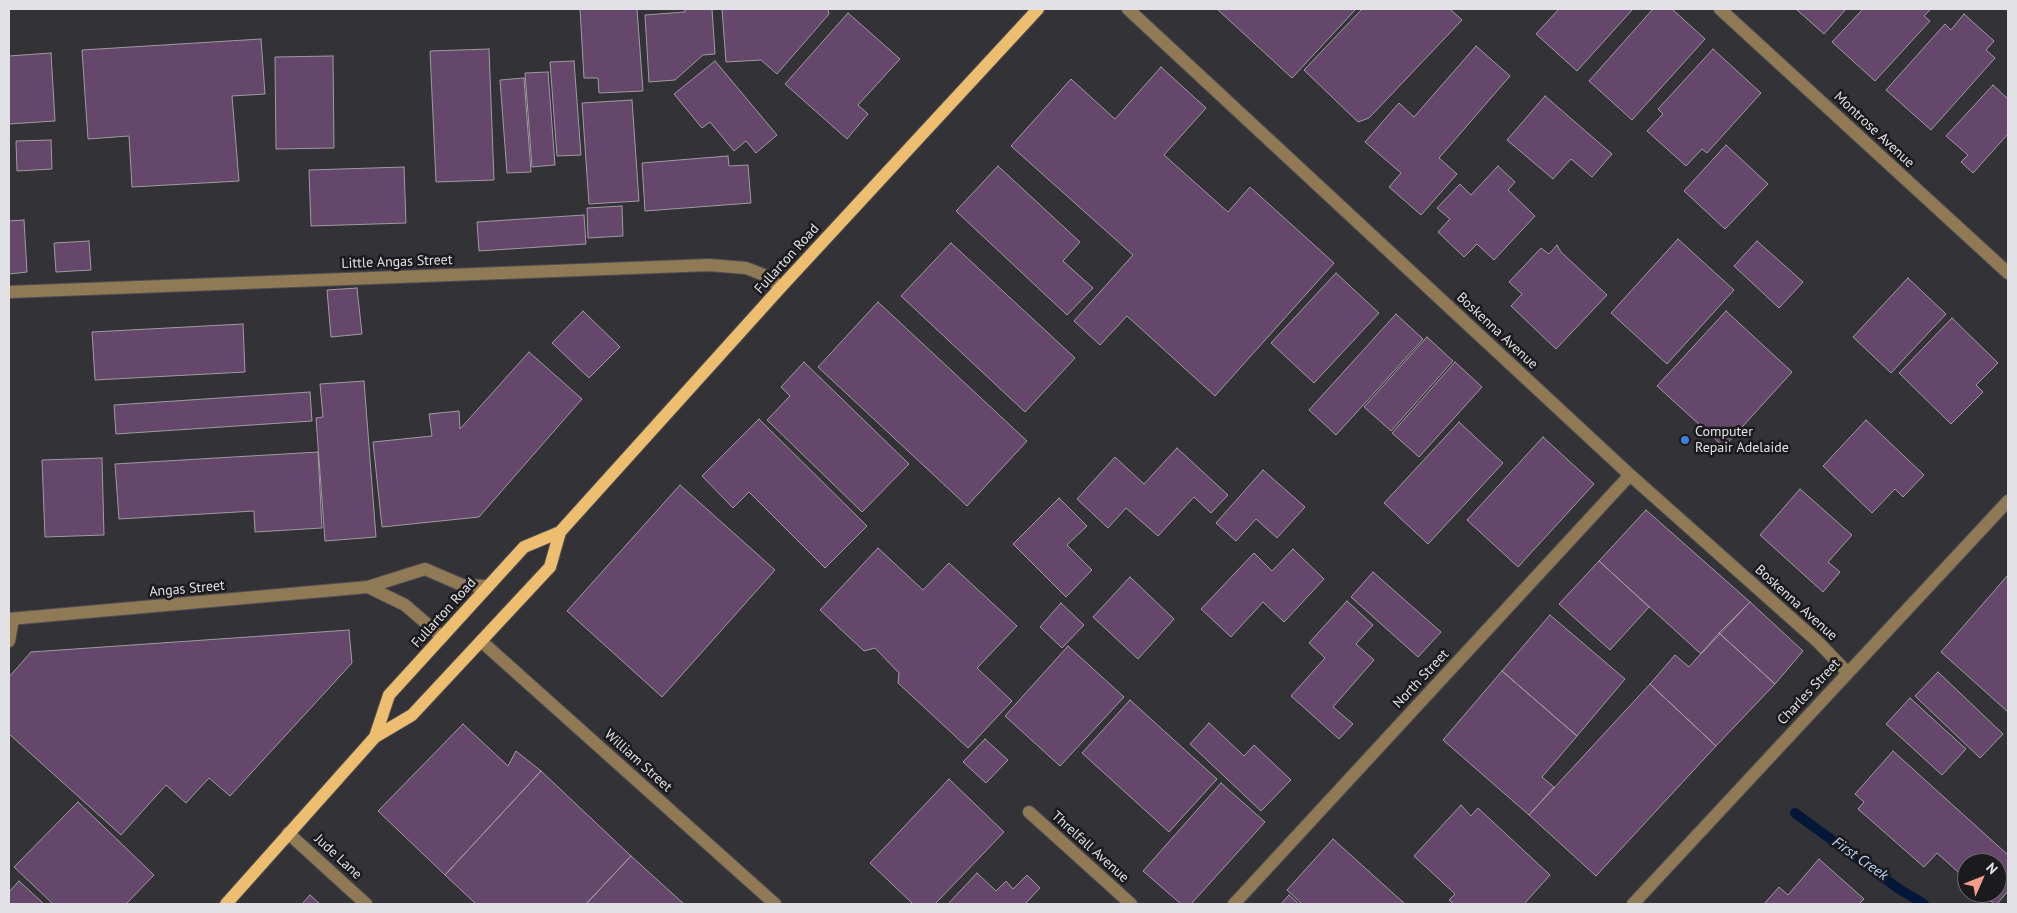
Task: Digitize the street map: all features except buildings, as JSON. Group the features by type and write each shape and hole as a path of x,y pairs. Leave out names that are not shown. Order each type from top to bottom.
{"main road":[{"name":"Fullarton Road","path":"375,737 389,695 488,586 524,547 560,532 781,287 1038,9"},
{"name":"Fullarton Road","path":"226,904 288,832 375,737 412,714 550,567 560,532"}],"street":[{"name":"Boskenna Avenue","path":"1128,9 1630,475 1818,642 1848,672"},
{"name":"Montrose Avenue","path":"1720,9 2008,273"},
{"name":"Little Angas Street","path":"9,292 709,265 746,268 764,275 781,287"},
{"name":"North Street","path":"1234,904 1630,475"},
{"name":"Charles Street","path":"1634,904 2008,501"},
{"name":"Angas Street","path":"11,619 368,588 425,569 462,585 488,586"},
{"name":"Angas Street","path":"368,588 405,605 442,637"},
{"path":"9,641 11,619"},
{"name":"William Street","path":"481,641 775,904"},
{"name":"Threlfall Avenue","path":"1029,812 1132,904"},
{"name":"Jude Lane","path":"288,832 366,904"}],"waterway":[{"name":"First Creek","path":"1795,813 1899,889 1924,904"}],"place":[{"name":"Computer Repair Adelaide","path":"1685,440"}]}
